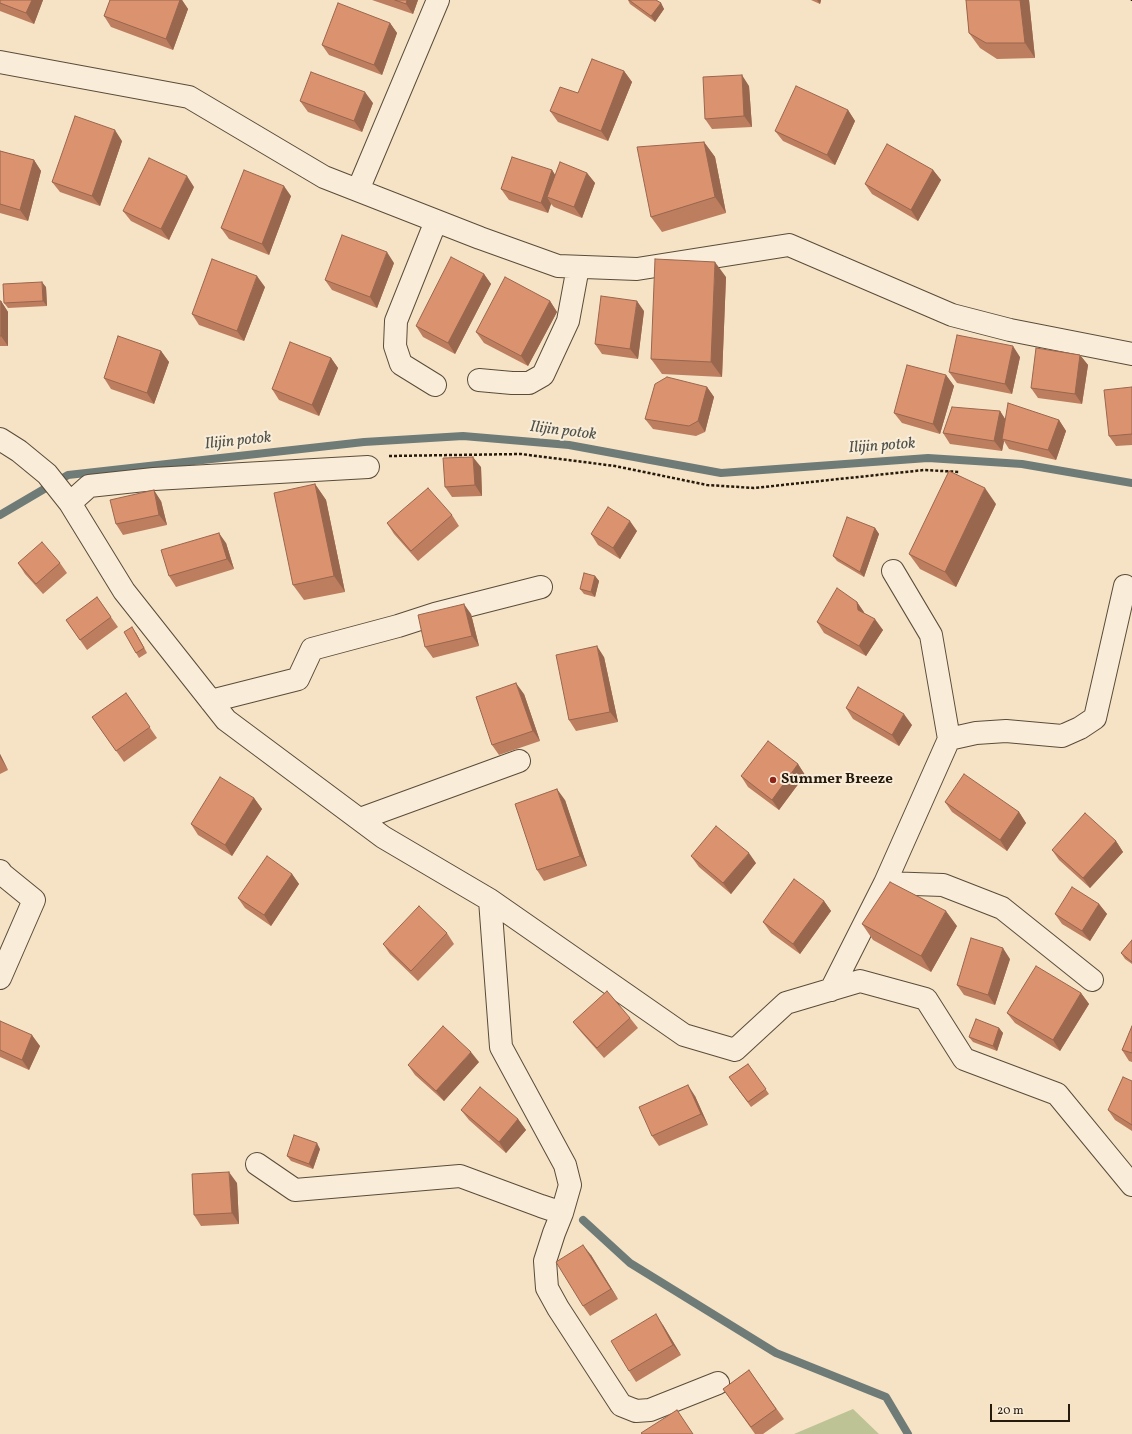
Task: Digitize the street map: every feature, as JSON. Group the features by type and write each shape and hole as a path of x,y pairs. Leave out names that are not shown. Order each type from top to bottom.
{"street":[{"path":"358,190 438,0"},
{"path":"0,62 189,97 324,177 436,221 558,266 637,269 789,245 952,315 1010,330 1132,354"},
{"path":"435,385 401,364 395,346 396,320 436,221"},
{"path":"479,380 529,383 543,375 568,321 578,267"},
{"path":"0,439 19,450 47,474 68,502 124,591 226,720 383,836 490,900 684,1035 735,1050 786,1003 860,981 926,999 964,1059 1057,1094 1132,1185"},
{"path":"68,502 89,486 154,479 368,467"},
{"path":"831,990 885,883 948,739 931,635 893,571"},
{"path":"948,739 976,733 1006,731 1062,736 1080,728 1095,718 1125,586"},
{"path":"210,701 298,679 312,649 398,626 435,614 541,587"},
{"path":"360,819 519,761"},
{"path":"0,871 34,900 0,978"},
{"path":"885,883 943,885 1002,908 1092,980"},
{"path":"490,900 501,1047 564,1165 570,1185 545,1261 547,1288 558,1308 621,1405 636,1411 650,1410 718,1383"},
{"path":"257,1164 295,1190 460,1176 562,1213"}],"path":[{"path":"368,467 382,456 521,454 615,466 707,485 754,488 924,470 960,472"}],"green space":[{"path":"853,1409 879,1434 794,1434"}],"building":[{"path":"0,0 32,0 26,13 0,3"},
{"path":"110,0 180,0 166,39 104,16"},
{"path":"395,0 407,0 406,4"},
{"path":"629,0 656,0 661,3 651,16"},
{"path":"966,0 1020,0 1025,43 986,43 969,33"},
{"path":"338,3 390,23 374,65 322,45"},
{"path":"592,59 624,71 601,131 550,111 560,87 578,93"},
{"path":"311,72 365,92 354,121 300,101"},
{"path":"742,75 744,116 705,119 703,77"},
{"path":"796,86 848,110 827,155 775,131"},
{"path":"75,116 115,130 92,196 52,182"},
{"path":"704,142 715,197 651,217 637,147"},
{"path":"887,144 933,170 911,210 865,184"},
{"path":"0,151 34,160 20,210 0,204"},
{"path":"512,157 552,170 541,203 501,189"},
{"path":"149,158 187,176 161,229 123,211"},
{"path":"560,162 587,173 574,207 547,197"},
{"path":"244,170 284,186 262,244 221,228"},
{"path":"342,235 387,252 370,297 325,280"},
{"path":"451,257 484,274 448,343 416,326"},
{"path":"212,259 257,276 237,331 192,314"},
{"path":"655,259 715,262 711,362 651,359"},
{"path":"505,277 550,301 521,356 476,332"},
{"path":"42,282 43,301 4,303 3,284"},
{"path":"601,296 637,301 630,349 595,344"},
{"path":"1,301 1,336 0,336"},
{"path":"957,335 1013,346 1005,384 949,372"},
{"path":"118,336 161,351 147,393 104,378"},
{"path":"290,342 331,358 312,405 272,389"},
{"path":"1036,348 1080,355 1075,394 1031,388"},
{"path":"907,365 946,375 933,424 894,413"},
{"path":"667,377 707,387 698,421 689,426 645,419 655,384"},
{"path":"1132,387 1132,434 1109,436 1104,390"},
{"path":"1008,403 1059,420 1048,450 1002,439"},
{"path":"952,407 1000,411 994,441 943,433"},
{"path":"473,457 475,485 445,487 443,458"},
{"path":"949,471 985,488 945,572 909,554"},
{"path":"315,484 334,576 293,585 274,493"},
{"path":"428,488 452,515 411,551 387,523"},
{"path":"154,490 159,515 116,524 110,500"},
{"path":"608,507 630,521 613,548 591,534"},
{"path":"847,517 875,528 860,572 833,556"},
{"path":"219,533 227,559 169,576 161,550"},
{"path":"42,542 60,563 36,584 18,563"},
{"path":"584,573 595,576 591,592 580,589"},
{"path":"837,588 857,602 858,610 875,619 859,646 817,622"},
{"path":"97,597 111,617 80,640 66,620"},
{"path":"464,604 472,636 425,647 418,615"},
{"path":"132,627 144,648 136,653 124,632"},
{"path":"597,646 610,712 569,720 556,655"},
{"path":"516,683 533,731 492,745 476,697"},
{"path":"858,687 904,714 892,735 846,708"},
{"path":"126,693 150,727 116,751 92,717"},
{"path":"768,741 798,764 772,800 741,776"},
{"path":"964,774 1019,812 1000,840 945,802"},
{"path":"220,777 254,798 225,845 191,824"},
{"path":"557,789 580,856 537,870 515,804"},
{"path":"1085,813 1116,841 1083,878 1052,850"},
{"path":"716,826 749,853 723,883 691,856"},
{"path":"267,856 292,874 264,915 238,898"},
{"path":"794,879 824,901 793,944 763,922"},
{"path":"890,882 946,911 921,956 862,924"},
{"path":"1072,887 1099,904 1082,931 1055,914"},
{"path":"419,906 447,933 411,971 383,944"},
{"path":"971,938 1003,948 988,995 957,985"},
{"path":"1132,940 1132,962 1121,953"},
{"path":"1036,966 1081,993 1053,1040 1007,1013"},
{"path":"607,991 630,1018 597,1048 573,1022"},
{"path":"976,1019 999,1028 993,1046 969,1037"},
{"path":"0,1021 32,1035 22,1060 0,1050"},
{"path":"443,1026 471,1052 436,1091 408,1065"},
{"path":"1132,1026 1132,1053 1122,1050"},
{"path":"748,1064 766,1089 748,1102 729,1077"},
{"path":"1123,1077 1132,1081 1132,1125 1108,1110"},
{"path":"688,1085 701,1114 652,1136 639,1107"},
{"path":"480,1087 518,1119 499,1142 461,1110"},
{"path":"294,1135 317,1143 309,1164 287,1156"},
{"path":"229,1172 232,1213 194,1215 192,1174"},
{"path":"583,1245 611,1289 583,1306 556,1262"},
{"path":"656,1314 673,1345 629,1371 611,1341"},
{"path":"749,1370 776,1409 751,1427 723,1389"},
{"path":"677,1410 693,1434 641,1433"}],"waterway":[{"name":"Ilijin potok","path":"0,515 68,475 364,442 463,436 569,445 721,473 928,458 1022,464 1132,483"},
{"path":"583,1220 630,1263 776,1353 886,1397 908,1434"}],"place":[{"name":"Summer Breeze","path":"773,780"}]}
